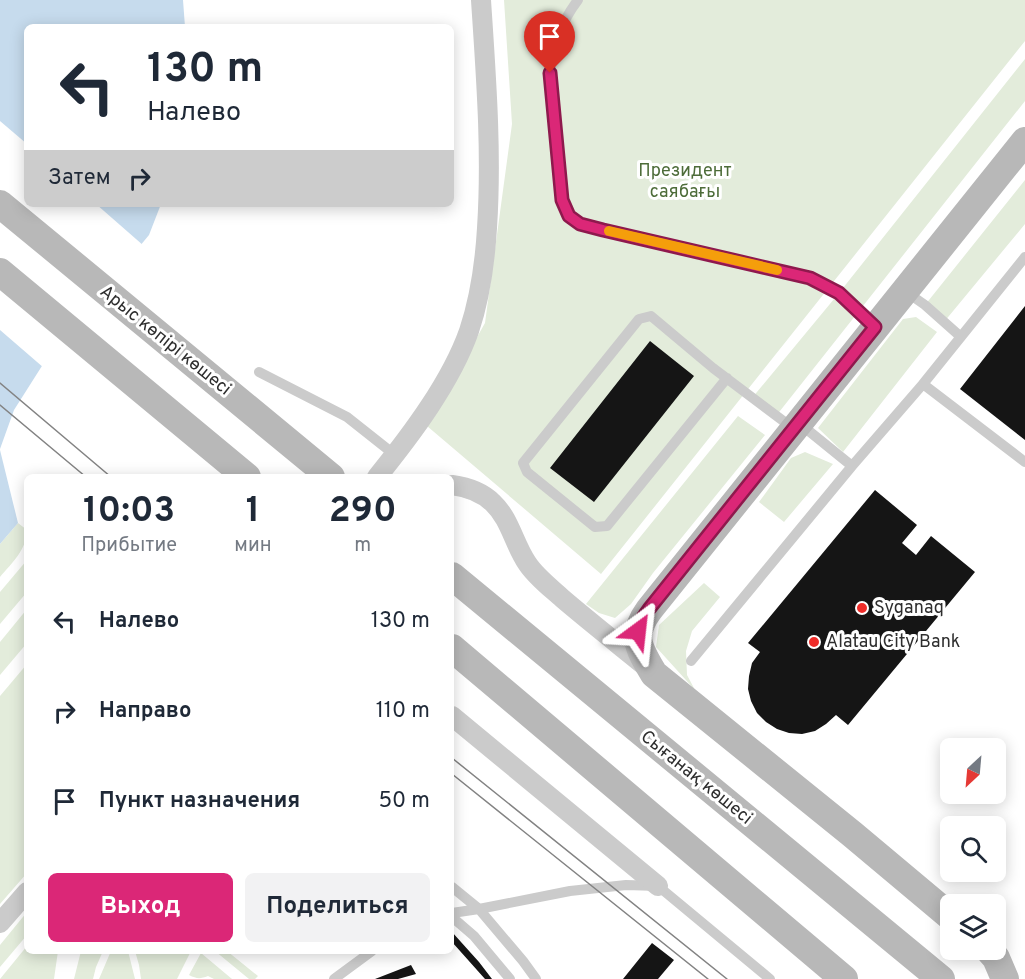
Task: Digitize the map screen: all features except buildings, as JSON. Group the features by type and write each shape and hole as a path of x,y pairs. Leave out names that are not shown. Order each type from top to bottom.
{"main road":[{"path":"940,908 654,674 644,657 638,631 642,619 1025,141"},
{"name":"Арыс көпірі көшесі","path":"0,204 327,474"},
{"path":"0,272 243,474"},
{"name":"Сығанақ көшесі","path":"454,578 940,979"},
{"path":"454,650 844,979"}],"street":[{"path":"379,474 431,403 454,363 469,331 480,290 489,191 489,127 481,0"},
{"path":"454,485 468,487 494,503 504,517 527,564 579,613 654,674"},
{"path":"454,718 658,886"},
{"path":"0,923 24,895"}],"lane":[{"path":"578,0 570,10 557,36 550,73 562,200 569,216 580,224 603,230 810,278 839,293 875,327"},
{"path":"691,660 923,384 1025,257"},
{"path":"905,290 961,337"},
{"path":"727,378 607,526 595,527 527,472 524,463 639,319 651,316 727,378 852,466"},
{"path":"259,372 347,417 395,455"},
{"path":"923,384 1025,462"},
{"path":"454,915 570,891 627,885 658,886 770,979"},
{"path":"454,889 479,909 536,979"},
{"path":"454,917 474,936 510,979"},
{"path":"334,979 368,954"}],"green space":[{"name":"Президент саябағы","path":"504,0 1025,0 1025,41 601,574 427,426 485,323 512,124"},
{"path":"1025,59 1025,101 776,416 752,398 839,293"},
{"path":"1025,180 1025,224 944,322 925,305"},
{"path":"916,317 937,332 843,452 818,428 903,319"},
{"path":"738,416 765,435 653,573 631,604 615,618 599,613 586,604"},
{"path":"805,452 833,464 784,522 759,502 791,458"},
{"path":"18,523 24,528 24,543 18,555 0,577 0,544"},
{"path":"24,564 24,596 0,624 0,592"},
{"path":"704,583 720,597 692,631 686,651 687,675 695,690 656,647 659,625"},
{"path":"24,613 24,647 0,675 0,642"},
{"path":"24,668 24,876 0,904 0,696"},
{"path":"24,916 24,939 0,967 0,945"},
{"path":"24,950 24,954 58,954 54,979 0,979"},
{"path":"80,954 102,954 93,979 74,979"},
{"path":"110,954 129,954 135,979 99,979"},
{"path":"136,954 190,954 177,979 141,979"},
{"path":"202,954 232,979 214,979 208,976 198,978 189,975"},
{"path":"219,954 231,954 258,976 255,979 249,979"}],"water":[{"path":"0,0 183,0 185,24 24,24 24,207 160,207 149,235 47,358 14,410 0,449"},
{"path":"0,450 18,523 0,544"}],"pier":[{"path":"0,121 24,141 24,207 99,207 144,246 44,368 0,330"}],"tram line":[{"path":"0,383 107,474"},
{"path":"0,405 82,474"},
{"path":"454,760 727,979"},
{"path":"454,776 708,979"}],"slow traffic":[{"path":"609,231 777,270"}],"place":[{"name":"Syganaq","path":"862,608"},
{"name":"Alatau City Bank","path":"814,642"}],"route":[{"path":"550,73 562,200 569,216 580,224 603,230 810,278 839,293 875,327 649,609 638,631"}]}
